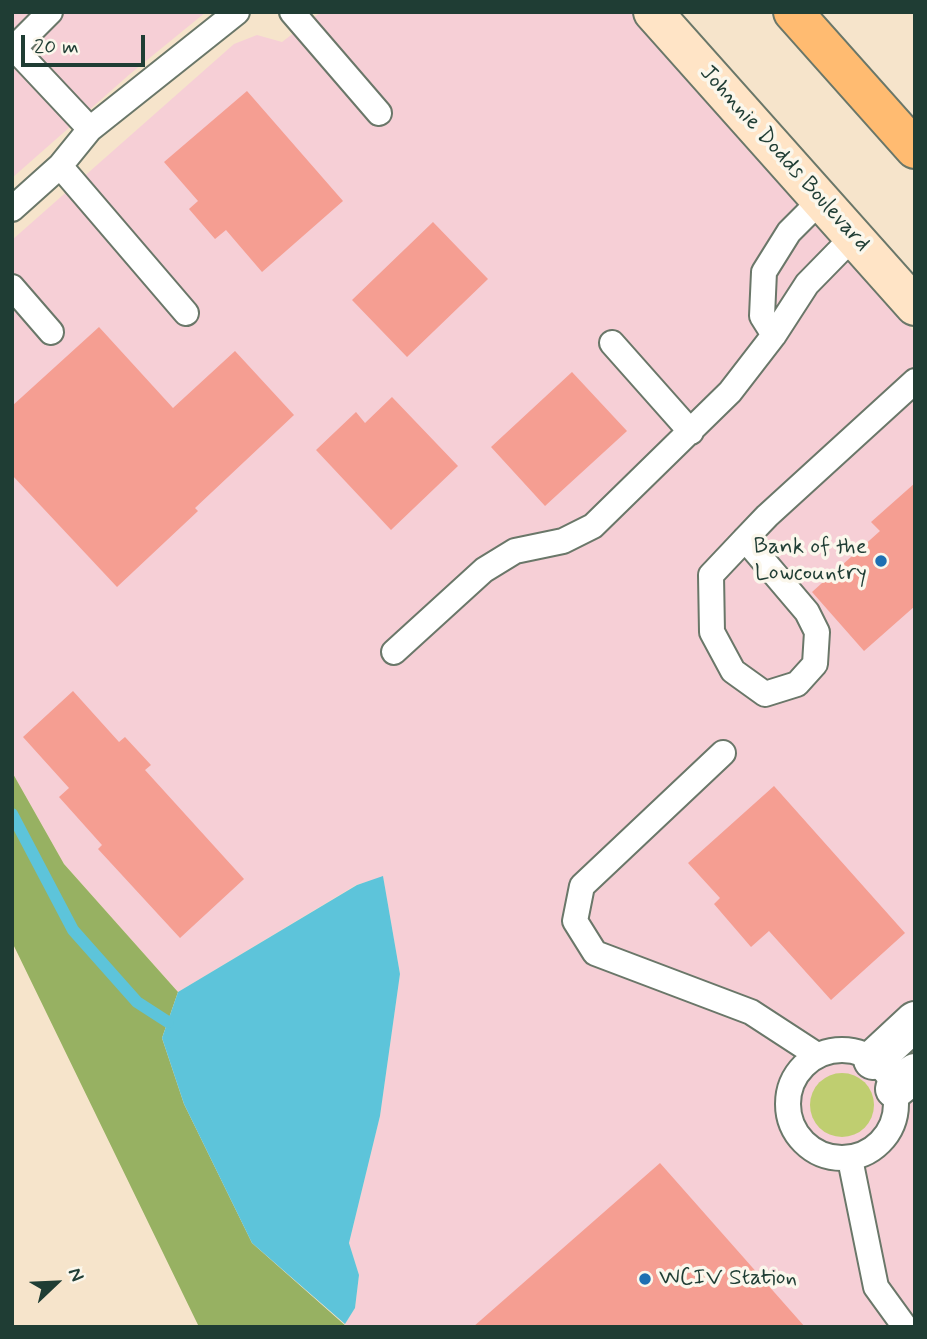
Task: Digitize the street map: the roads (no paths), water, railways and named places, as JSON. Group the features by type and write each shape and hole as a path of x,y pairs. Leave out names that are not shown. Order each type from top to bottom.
{"highway":[{"path":"793,12 915,149"}],"street":[{"name":"Johnnie Dodds Boulevard","path":"653,12 915,306"},
{"path":"894,1074 915,1021"}],"lane":[{"path":"50,12 13,47 90,129"},
{"path":"12,209 60,166 90,129 237,12"},
{"path":"292,12 379,113"},
{"path":"60,166 186,313"},
{"path":"774,335 762,316 764,272 789,232 820,201"},
{"path":"394,652 494,564 515,551 563,541 593,526 730,392 774,335 807,284 853,237"},
{"path":"12,287 51,332"},
{"path":"612,343 691,432"},
{"path":"745,539 807,612 817,632 814,664 797,684 765,694 733,671 712,632 711,575 745,539 767,516 915,382"},
{"path":"723,753 582,886 576,921 595,953 751,1012 817,1055"},
{"path":"843,1049 866,1054 894,1074 897,1113 888,1134 872,1151 850,1159 827,1157 805,1144 790,1122 788,1096 798,1071 817,1055 843,1049"},
{"path":"850,1159 876,1287 905,1327"}],"water":[{"path":"383,876 400,974 380,1116 349,1243 359,1275 355,1308 345,1324 252,1243 184,1104 162,1038 178,992 357,885"}],"waterway":[{"path":"12,814 73,930 137,1002 168,1022"}],"place":[{"name":"Bank of the Lowcountry","path":"881,561"},
{"name":"WCIV Station","path":"645,1279"}]}
